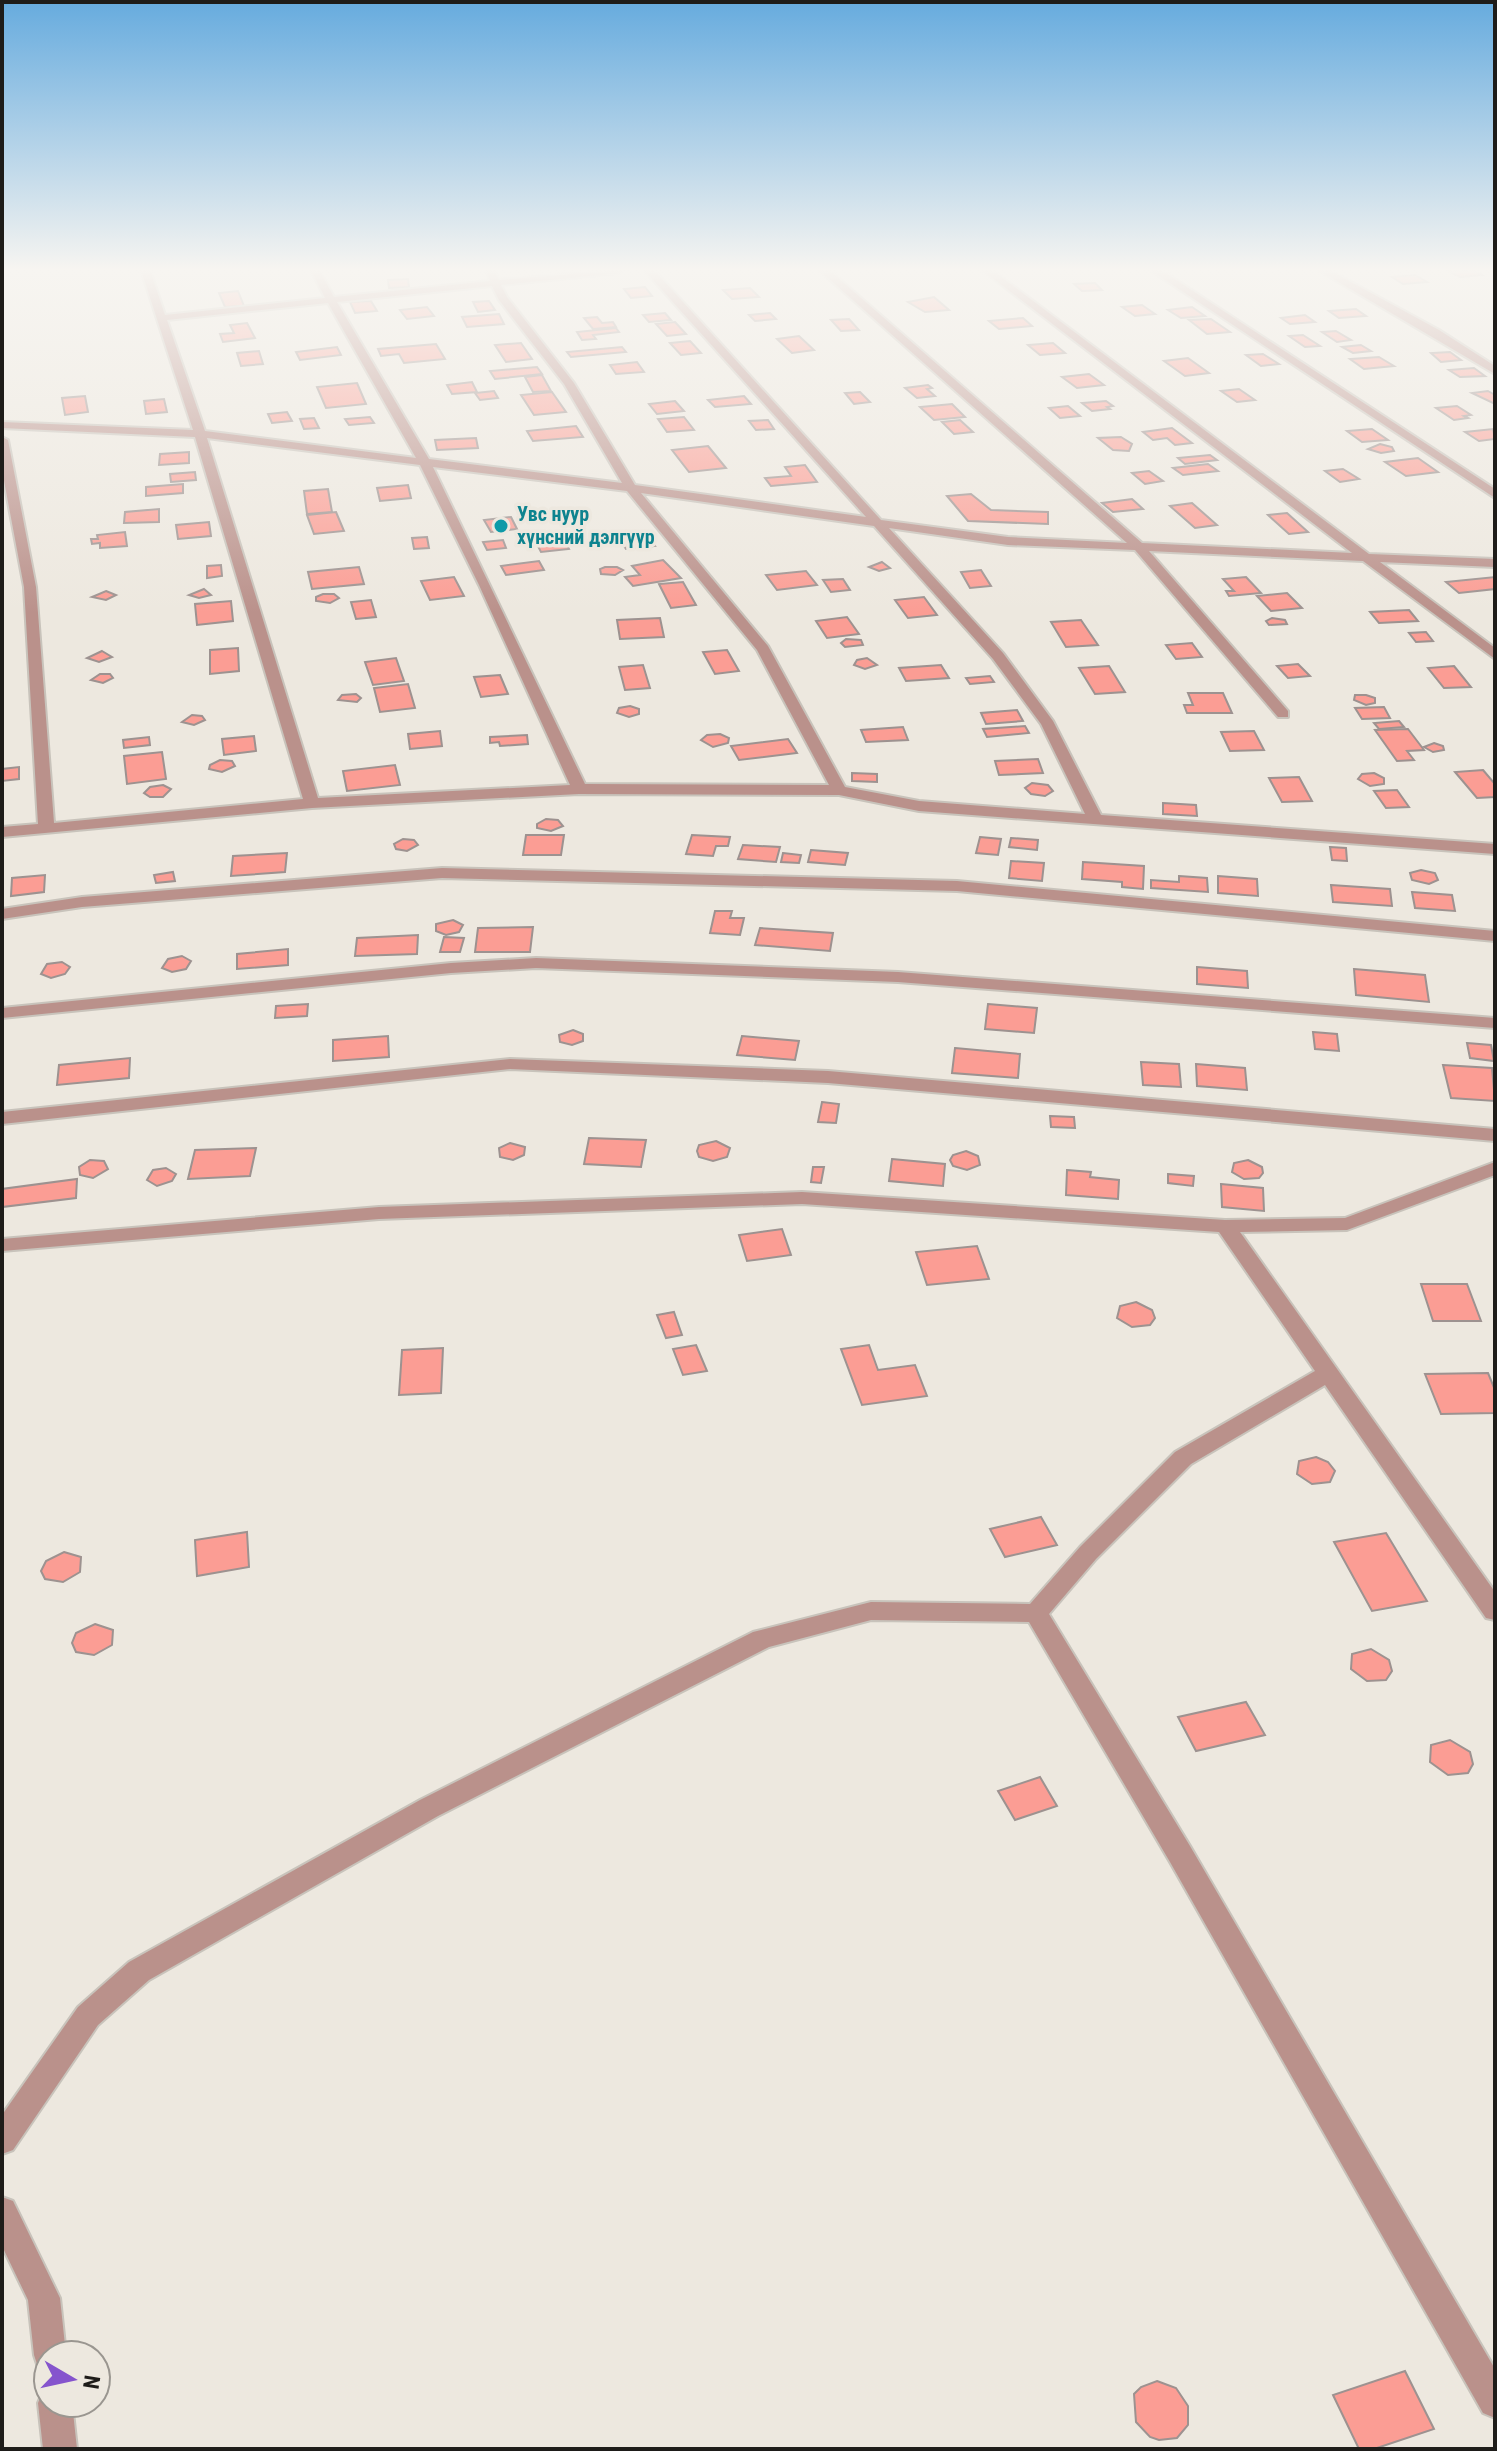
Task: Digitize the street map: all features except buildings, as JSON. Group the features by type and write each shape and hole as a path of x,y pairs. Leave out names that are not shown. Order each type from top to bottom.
{"street":[{"path":"183,384 312,803"},
{"path":"379,384 424,462 497,606 579,789"},
{"path":"570,384 631,488 763,649 839,790"},
{"path":"753,384 998,656 1040,713 1096,821"},
{"path":"954,384 1140,548 1283,714"},
{"path":"1140,384 1372,558 1495,655"},
{"path":"1329,384 1495,494"},
{"path":"2,425 200,434 631,488 1008,541 1495,563"},
{"path":"2,440 30,587 46,825"},
{"path":"2,832 46,825 312,803 579,789 839,790 919,806 1495,849"},
{"path":"2,914 82,902 442,873 957,886 1494,941"},
{"path":"2,1013 451,968 536,963 898,977 1495,1023"},
{"path":"2,1118 510,1064 828,1077 1495,1135"},
{"path":"2,1245 379,1213 802,1198 1225,1226 1347,1224 1495,1168"},
{"path":"1225,1226 1495,1611"},
{"path":"2,2140 88,2016 139,1971 429,1808 762,1639 871,1611 1036,1613 1088,1553 1183,1458 1328,1373"},
{"path":"1036,1613 1188,1867 1495,2401"},
{"path":"2,2212 44,2298 48,2339"},
{"path":"57,2419 60,2449"}],"place":[{"name":"Увс нуур хүнсний дэлгүүр","path":"501,526"}]}
